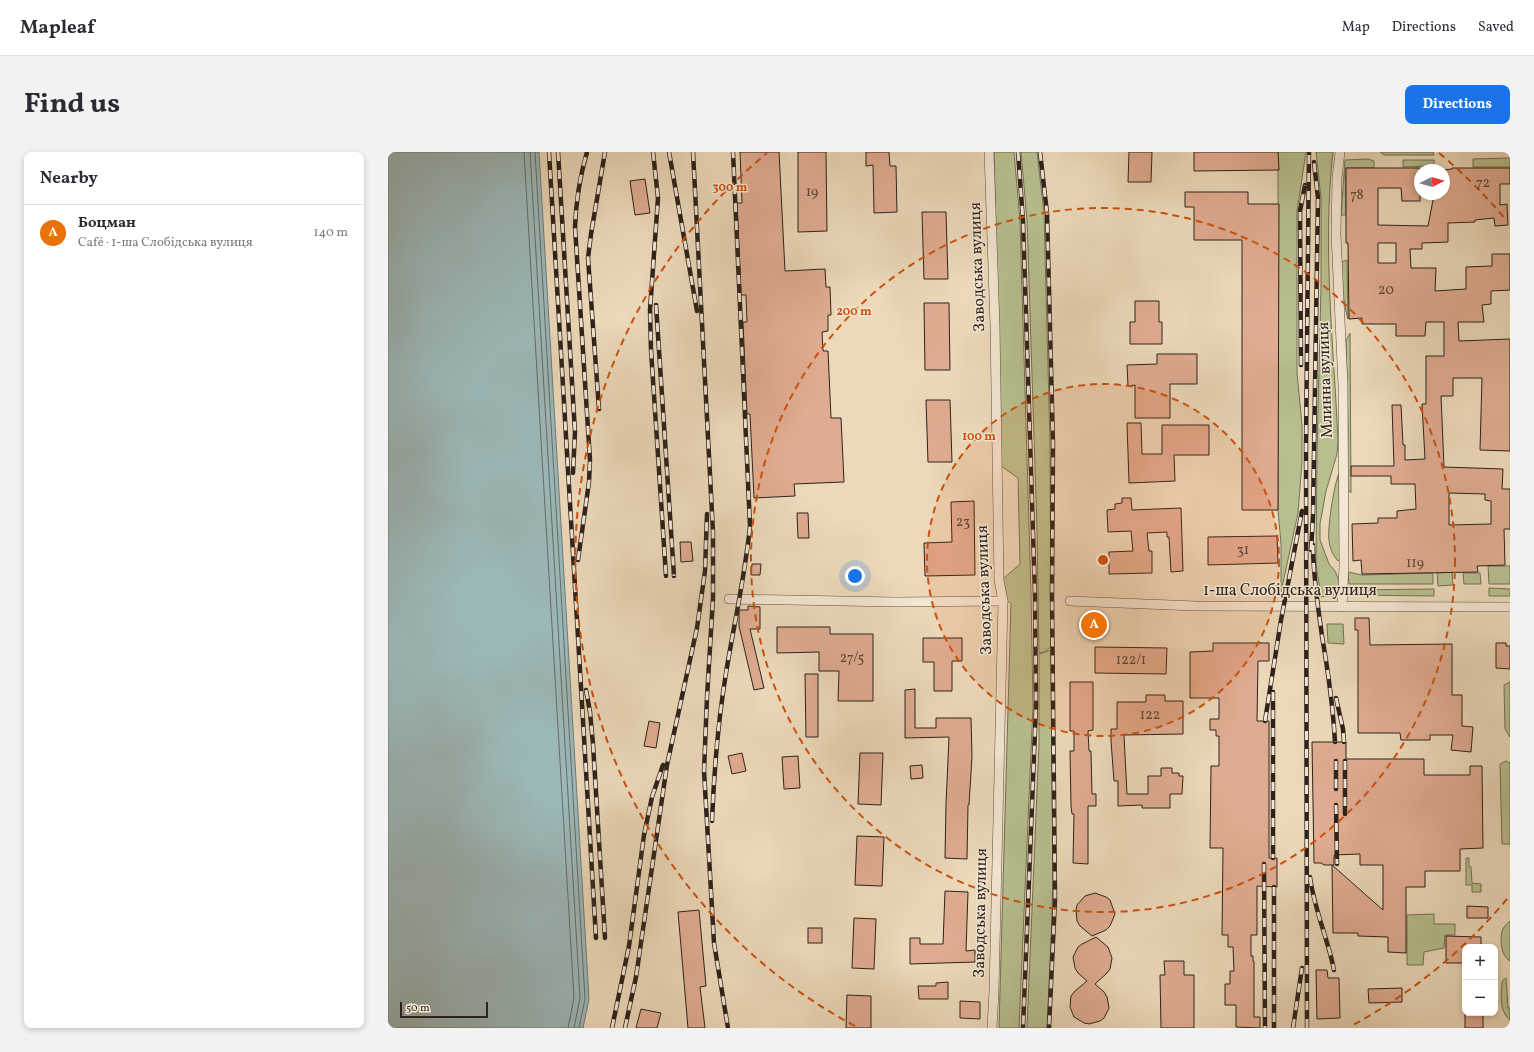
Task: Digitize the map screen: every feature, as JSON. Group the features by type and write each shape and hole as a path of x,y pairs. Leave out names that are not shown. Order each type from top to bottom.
{"street":[{"name":"Заводська вулиця","path":"989,152 995,326 998,580 1002,601 992,1028"},
{"name":"Млинна вулиця","path":"1340,152 1337,177 1336,234 1343,385 1344,572 1342,606"},
{"path":"730,599 896,602 1002,601"},
{"name":"1-ша Слобідська вулиця","path":"1070,601 1191,606 1510,606"}],"green space":[{"path":"994,152 1014,152 1020,221 1031,593 1033,706 1019,1028 999,1028 1011,604 1005,598 1003,579 1020,564 1018,478 1001,466"},
{"path":"1021,152 1037,152 1044,213 1050,443 1051,647 1044,652 1039,653 1037,529 1027,220"},
{"path":"1278,152 1306,152 1297,211 1297,373 1302,425 1302,463 1298,513 1281,592 1281,544 1278,510"},
{"path":"1316,152 1333,152 1330,188 1329,261 1338,442 1337,454 1326,491 1320,524 1320,540 1329,564 1335,571 1339,580 1339,591 1333,595 1321,597 1316,564 1321,288 1321,198"},
{"path":"1380,152 1433,152 1434,155 1384,155"},
{"path":"1510,158 1510,167 1473,167 1473,159"},
{"path":"1368,159 1374,161 1374,168 1345,168 1346,215 1341,215 1345,160"},
{"path":"1403,160 1434,160 1434,164 1414,164 1414,167 1403,167"},
{"path":"1347,260 1348,319 1341,269 1341,262"},
{"path":"1350,333 1351,493 1347,489 1348,429 1346,341"},
{"path":"1339,473 1340,559 1338,561 1331,549 1329,541 1329,527 1331,507"},
{"path":"1488,566 1510,566 1510,584 1489,584"},
{"path":"1348,572 1362,575 1433,573 1433,584 1349,584"},
{"path":"1452,572 1453,585 1438,586 1437,573"},
{"path":"1463,573 1480,573 1481,584 1464,584"},
{"path":"1489,588 1510,589 1510,596 1489,596"},
{"path":"1434,589 1434,596 1356,595 1351,593 1350,590"},
{"path":"1327,624 1343,624 1344,644 1328,643"},
{"path":"1051,650 1053,878 1047,1028 1027,1028 1039,744 1039,654"},
{"path":"1510,682 1510,737 1505,729 1504,685"},
{"path":"1506,761 1510,763 1510,844 1502,844 1500,764"},
{"path":"1466,858 1469,858 1472,883 1481,884 1481,892 1472,892 1472,885 1466,885"},
{"path":"1434,914 1434,924 1455,924 1455,935 1445,935 1444,948 1424,952 1423,965 1407,965 1407,915"},
{"path":"1510,921 1510,961 1503,952 1501,935 1505,926"},
{"path":"1506,978 1510,1020 1502,1008 1502,983"}],"water":[{"path":"388,152 539,152 589,999 583,1028 388,1028"}],"building":[{"path":"740,152 779,152 785,271 825,269 826,287 830,287 831,315 828,315 828,331 822,332 823,351 828,351 831,418 841,418 844,482 794,484 795,496 754,498 750,414 747,414 743,322 747,322 746,295 741,295 737,203 742,203"},
{"path":"798,152 826,152 827,231 798,232"},
{"path":"866,152 889,152 890,166 896,166 897,212 874,213 873,165 866,166"},
{"path":"1129,152 1152,152 1151,182 1128,182"},
{"path":"1194,152 1278,152 1279,170 1194,171"},
{"path":"1346,168 1414,168 1414,200 1420,201 1402,201 1401,188 1378,188 1378,225 1428,226 1433,200 1450,200 1450,169 1452,168 1510,168 1510,184 1500,184 1500,205 1507,204 1508,225 1495,226 1494,218 1475,220 1475,222 1448,223 1448,242 1422,243 1422,249 1410,249 1411,268 1436,268 1435,291 1466,289 1466,267 1492,266 1492,254 1510,254 1510,290 1491,291 1491,304 1482,305 1484,322 1458,322 1459,341 1510,339 1510,451 1480,450 1482,378 1453,378 1453,396 1441,396 1444,467 1503,469 1502,489 1510,489 1510,529 1504,529 1505,565 1477,566 1478,572 1362,574 1361,560 1353,561 1352,524 1378,523 1378,518 1397,518 1397,511 1416,509 1415,484 1391,484 1391,476 1351,476 1351,466 1394,466 1392,405 1401,405 1405,460 1425,459 1422,404 1426,404 1426,356 1444,356 1444,322 1426,322 1425,336 1396,336 1396,324 1362,324 1362,318 1349,319 1348,243 1346,243","holes":["1378,243 1396,243 1396,263 1378,263","1449,493 1485,494 1485,500 1491,501 1491,524 1449,525"]},
{"path":"645,179 650,213 635,215 630,181"},
{"path":"1185,192 1248,192 1248,204 1279,204 1278,510 1242,510 1242,240 1194,240 1194,207 1185,207"},
{"path":"922,212 946,212 948,279 924,279"},
{"path":"1135,301 1159,301 1159,322 1162,322 1162,344 1130,344 1130,322 1135,322"},
{"path":"924,303 949,303 950,370 925,370"},
{"path":"1157,354 1197,354 1197,384 1170,384 1170,418 1135,418 1135,385 1128,386 1127,365 1157,364"},
{"path":"926,400 950,400 952,462 928,462"},
{"path":"1127,423 1141,423 1142,454 1162,454 1162,425 1209,425 1209,455 1174,455 1175,481 1129,483"},
{"path":"1122,498 1131,498 1132,510 1181,508 1183,571 1171,572 1169,537 1167,537 1167,532 1147,533 1149,551 1152,551 1152,573 1109,574 1109,552 1133,551 1131,531 1108,532 1107,510 1115,509 1115,504 1122,503"},
{"path":"974,501 975,575 925,576 924,543 952,542 951,502"},
{"path":"797,513 808,513 809,538 798,538"},
{"path":"1277,536 1278,563 1208,565 1208,537"},
{"path":"680,542 691,542 693,561 681,562"},
{"path":"752,564 761,564 760,575 751,575"},
{"path":"748,606 760,607 760,629 750,629 764,688 754,690 739,626 739,610 748,610"},
{"path":"1355,618 1369,618 1370,645 1452,644 1452,695 1462,695 1462,726 1473,727 1471,752 1451,750 1453,735 1430,735 1430,740 1401,740 1400,733 1358,733 1358,630 1355,630"},
{"path":"777,627 830,627 830,634 873,634 873,701 838,701 839,671 819,671 819,652 777,653"},
{"path":"923,638 962,638 962,661 952,661 952,691 934,691 934,662 923,662"},
{"path":"1213,643 1269,643 1269,661 1258,661 1257,721 1269,721 1269,858 1277,858 1277,887 1257,886 1257,935 1251,935 1251,956 1253,956 1254,961 1254,1017 1260,1017 1260,1028 1236,1027 1236,1005 1225,1005 1225,984 1230,984 1230,971 1234,971 1233,947 1228,947 1228,935 1222,935 1223,848 1210,848 1211,766 1219,766 1219,736 1216,736 1216,730 1210,730 1210,719 1219,719 1219,698 1190,698 1190,652 1213,651"},
{"path":"1496,643 1506,643 1506,646 1510,646 1510,669 1496,668"},
{"path":"1095,647 1167,648 1166,674 1095,673"},
{"path":"805,674 818,674 818,737 806,737"},
{"path":"1070,682 1093,682 1093,730 1088,731 1089,751 1091,751 1092,794 1096,794 1096,806 1088,806 1088,864 1073,863 1074,814 1072,814 1071,806 1070,751 1074,751 1074,731 1070,731"},
{"path":"915,689 915,728 936,728 936,718 971,718 972,757 968,805 967,859 945,858 949,737 905,738 905,690"},
{"path":"1146,695 1165,695 1165,701 1183,701 1183,734 1124,735 1127,794 1148,794 1148,776 1161,776 1161,768 1172,768 1172,773 1179,773 1179,776 1183,776 1182,794 1170,794 1170,808 1142,808 1142,805 1118,806 1118,781 1114,781 1111,741 1111,729 1117,729 1117,702 1146,702"},
{"path":"649,721 660,723 656,748 644,746"},
{"path":"1312,742 1346,742 1346,759 1424,759 1424,775 1470,775 1470,766 1482,766 1483,848 1460,849 1460,871 1425,871 1425,887 1406,887 1406,953 1388,952 1388,937 1358,936 1358,933 1333,933 1332,865 1314,863","holes":["1360,854 1360,865 1383,865 1383,910 1332,865 1334,865 1334,855"]},
{"path":"742,753 746,771 732,774 728,756"},
{"path":"860,753 883,753 881,805 858,804"},
{"path":"798,756 800,788 784,789 782,757"},
{"path":"922,765 923,778 911,779 910,766"},
{"path":"857,836 884,837 882,886 855,885"},
{"path":"945,891 968,892 966,951 975,950 975,962 910,964 910,938 920,938 920,944 943,944"},
{"path":"1095,893 1110,900 1115,914 1110,926 1106,930 1092,936 1080,926 1077,921 1076,910 1077,905 1085,896"},
{"path":"1467,906 1488,907 1488,918 1467,918"},
{"path":"699,910 706,986 700,987 705,1028 688,1028 678,912"},
{"path":"854,918 876,919 874,969 852,968"},
{"path":"808,928 822,928 822,943 808,943"},
{"path":"1446,936 1481,937 1481,944 1462,944 1462,963 1446,963"},
{"path":"1096,937 1108,947 1112,958 1110,969 1095,984 1107,997 1109,1008 1104,1018 1100,1021 1089,1024 1084,1023 1074,1017 1070,1007 1071,996 1087,981 1075,968 1073,957 1078,947"},
{"path":"1164,961 1184,961 1184,975 1194,975 1194,1028 1161,1028 1160,975 1165,975"},
{"path":"1316,970 1327,970 1328,978 1339,978 1340,1018 1317,1019"},
{"path":"948,982 948,999 919,999 918,986 936,986 936,983"},
{"path":"1402,988 1402,1002 1369,1003 1368,989"},
{"path":"847,995 871,996 871,1028 846,1028"},
{"path":"960,1001 980,1002 980,1019 960,1018"},
{"path":"641,1009 661,1013 657,1028 636,1028"},
{"path":"1465,1016 1483,1016 1483,1028 1465,1028"}],"railway":[{"path":"549,152 596,938"},
{"path":"558,152 575,432 573,473"},
{"path":"578,560 589,482 590,460 575,227 576,208 582,170 587,152"},
{"path":"599,409 588,258 605,152"},
{"path":"653,152 658,198 650,310 651,350 666,576"},
{"path":"669,152 697,311"},
{"path":"693,152 713,532 713,598 704,771 714,943 728,1028"},
{"path":"712,821 715,765 721,710 750,526 733,152"},
{"path":"1018,152 1023,221 1035,595 1036,706 1023,1028"},
{"path":"1040,152 1047,213 1053,443 1052,595 1055,899 1049,1028"},
{"path":"1307,1028 1306,446 1309,152"},
{"path":"1311,550 1313,517 1318,198 1314,162"},
{"path":"1301,365 1300,211 1305,185"},
{"path":"656,305 674,576"},
{"path":"1265,721 1281,620 1302,511"},
{"path":"625,1028 636,977 667,765 697,628 705,571 707,514"},
{"path":"1313,545 1316,591 1330,689 1335,742"},
{"path":"586,690 593,744 605,938"},
{"path":"1273,692 1273,858"},
{"path":"1336,698 1343,729 1344,742"},
{"path":"1336,761 1336,789"},
{"path":"1345,761 1345,814"},
{"path":"612,1028 629,946 644,835 652,797 663,765"},
{"path":"1336,805 1337,864"},
{"path":"1264,864 1265,1028"},
{"path":"1310,877 1334,970"},
{"path":"1274,887 1274,1028"},
{"path":"1293,1028 1302,968"}],"place":[{"name":"Боцман","path":"1094,625"}]}
